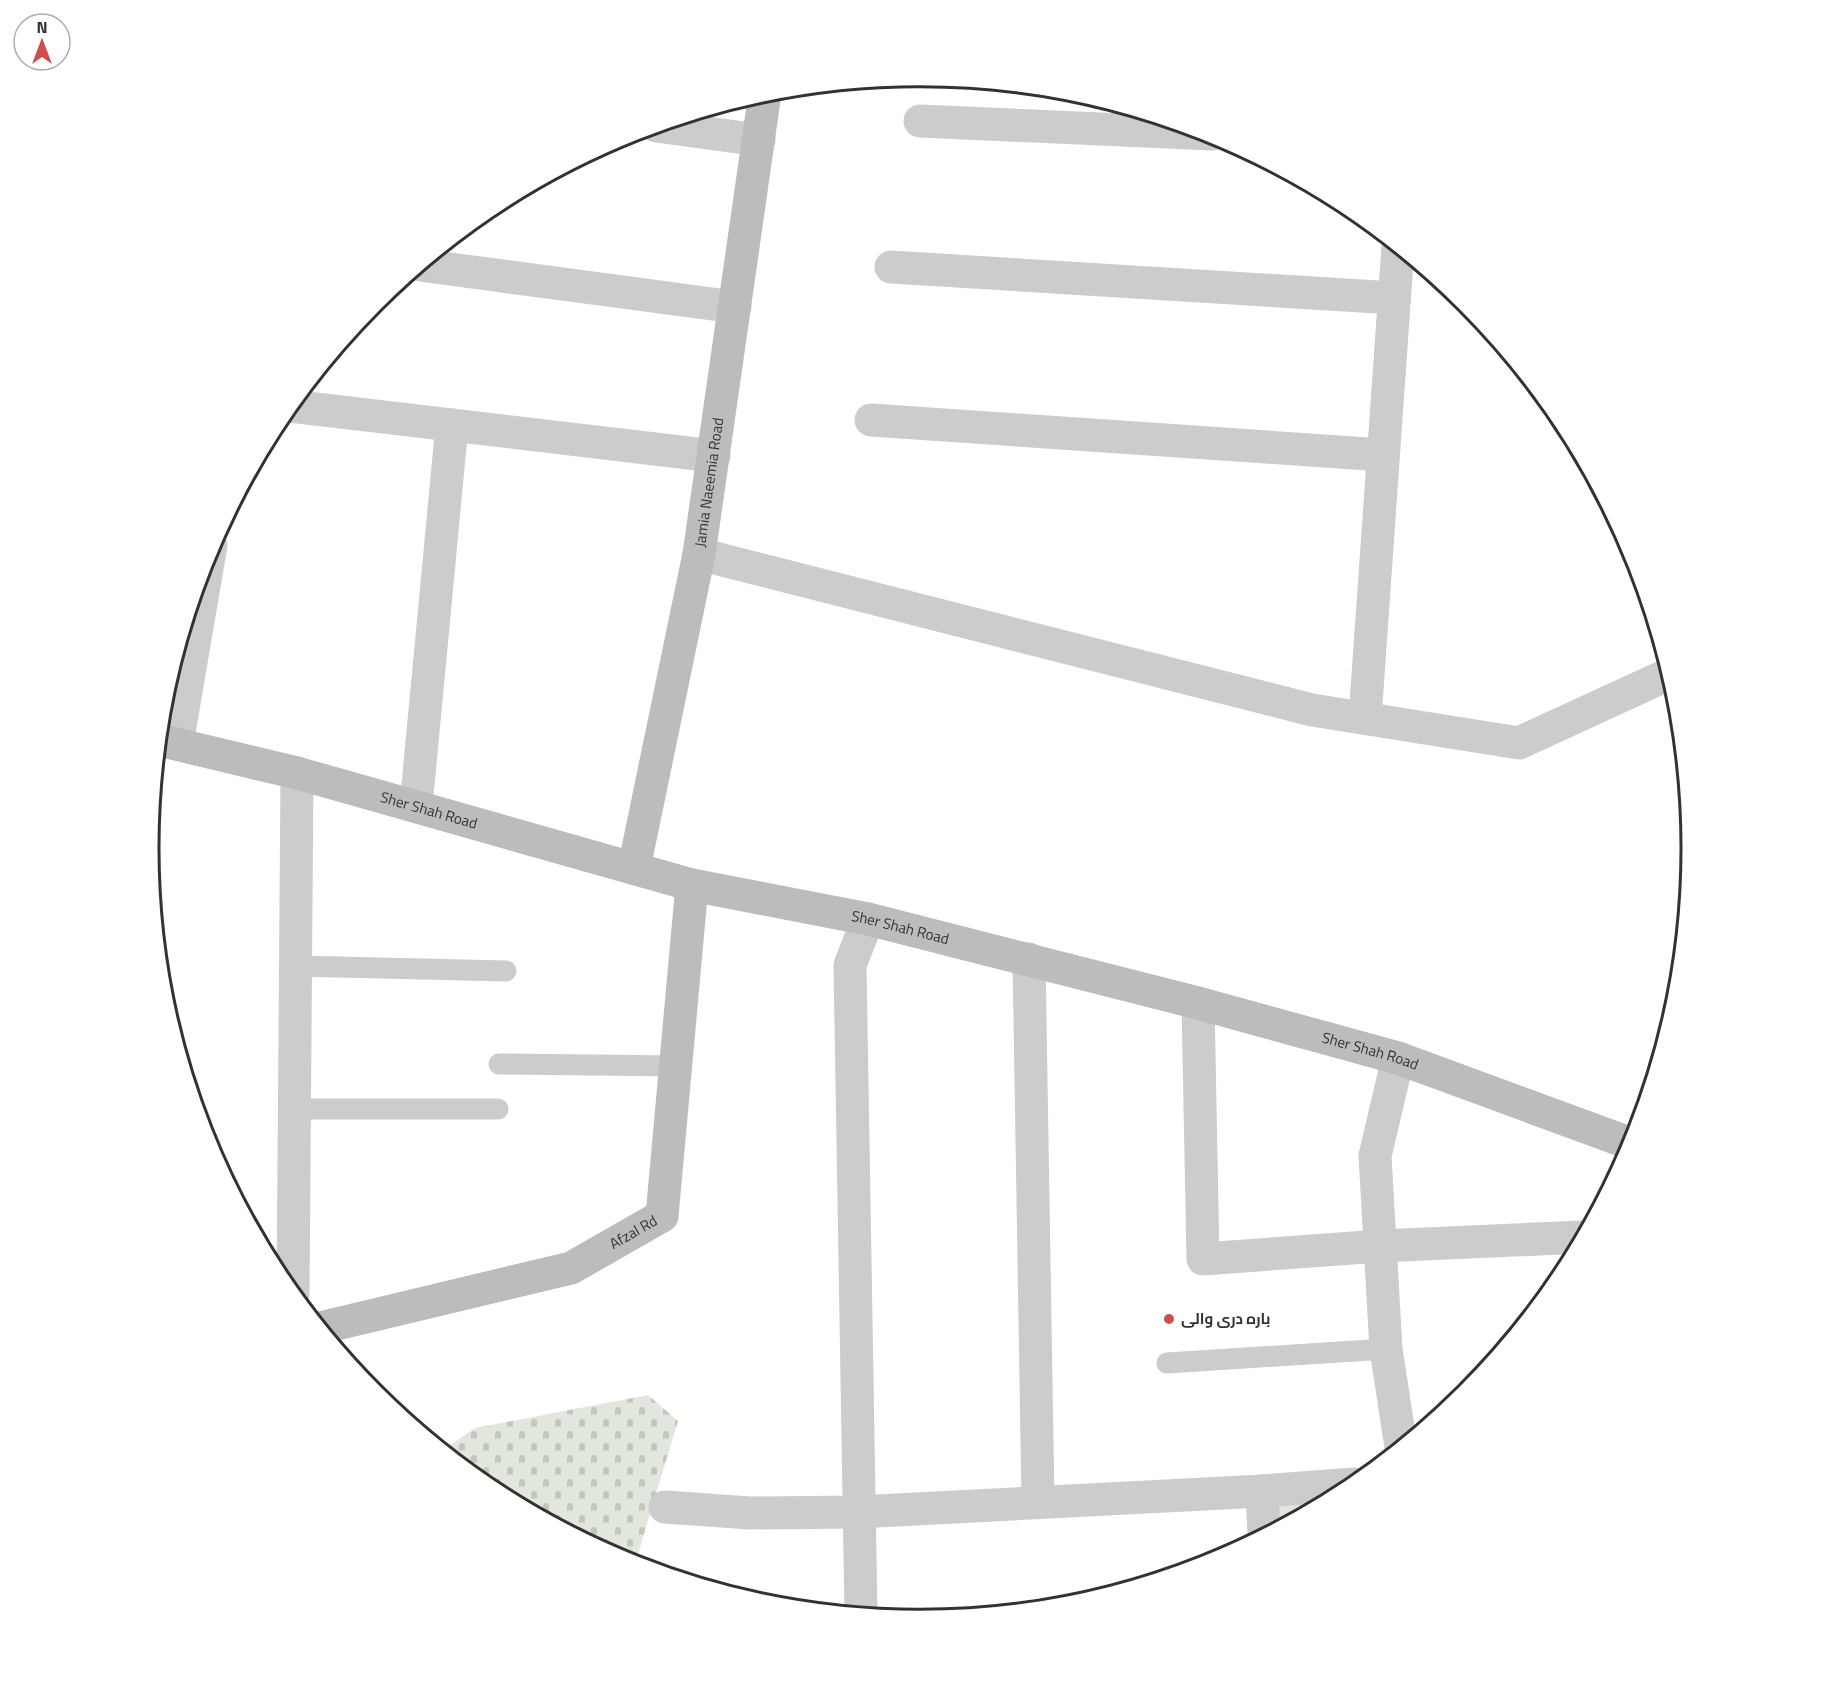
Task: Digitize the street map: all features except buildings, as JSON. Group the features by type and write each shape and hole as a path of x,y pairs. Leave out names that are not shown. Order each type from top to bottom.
{"main road":[{"name":"Jamia Naeemia Road","path":"634,868 699,554 764,104"},
{"name":"Sher Shah Road","path":"168,742 297,772 692,885 868,919 1198,1003 1398,1058 1622,1140"},
{"name":"Afzal Rd","path":"328,1326 571,1268 662,1216 692,885"}],"street":[{"path":"920,121 1179,133"},
{"path":"672,128 759,140"},
{"path":"1365,718 1397,256"},
{"path":"430,266 735,307"},
{"path":"891,267 1394,298"},
{"path":"300,407 714,456"},
{"path":"871,420 1383,455"},
{"path":"416,806 452,425"},
{"path":"699,554 1312,710 1519,743 1661,678"},
{"path":"168,742 196,612"},
{"path":"293,1279 297,772"},
{"path":"861,1606 850,965 868,919"},
{"path":"1029,959 1038,1502"},
{"path":"1198,1003 1203,1259 1380,1246 1574,1237"},
{"path":"1398,1058 1375,1156 1386,1349 1400,1438"},
{"path":"665,1507 750,1513 858,1512 1336,1485"},
{"path":"1262,1491 1264,1527"}],"lane":[{"path":"296,966 506,971"},
{"path":"499,1064 676,1066"},
{"path":"295,1109 498,1109"},
{"path":"1167,1363 1386,1349"}],"green space":[{"path":"648,1395 678,1421 638,1554 583,1531 539,1507 497,1481 449,1446 475,1428"},
{"path":"1307,1503 1272,1523 1271,1504"}],"place":[{"name":"بارہ دری والی","path":"1169,1319"}]}
